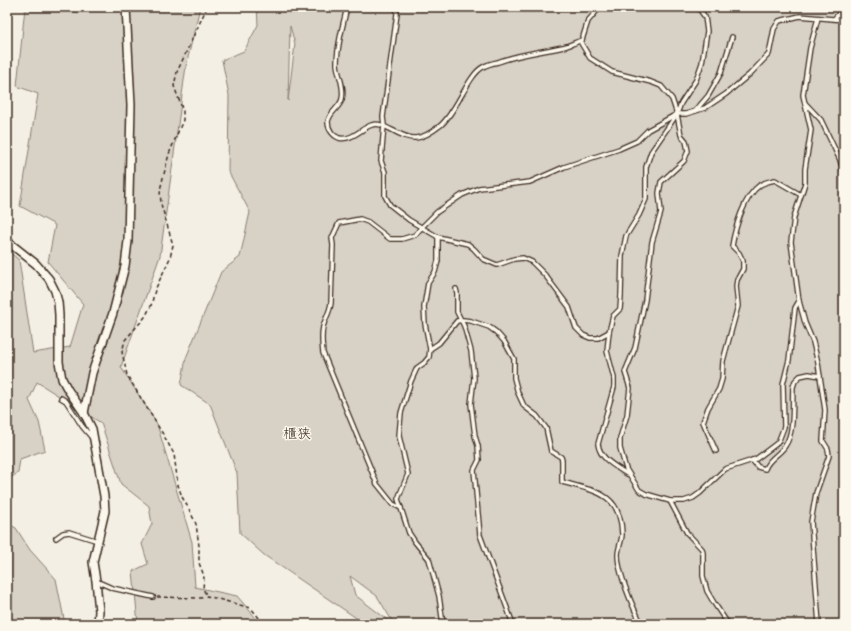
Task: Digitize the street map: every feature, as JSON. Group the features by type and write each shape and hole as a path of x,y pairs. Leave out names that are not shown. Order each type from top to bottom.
{"street":[{"path":"84,413 92,373 126,266 128,247 131,105 126,7"},
{"path":"7,241 36,264 49,279 55,291 58,302 59,362 62,379 84,413 92,429 104,496 105,510 92,562 96,581 99,611 98,624"}],"lane":[{"path":"347,7 337,55 337,66 342,84 342,100 330,115 328,122 330,131 338,138 346,139 371,125 376,124 404,137 412,139 420,137 442,124 471,81 483,67 507,58 564,47 582,40"},
{"path":"396,7 397,14 383,117 384,127 381,161 385,172 385,196 390,205 438,237 468,244 483,259 497,264 518,258 523,258 532,262 545,275 569,307 576,328 583,335 590,338 598,338 609,332"},
{"path":"600,7 588,21 581,42 590,58 612,72 661,86 672,99 677,114 681,135 686,142 688,151 684,161 661,182 659,193 661,212 652,242 646,300 635,348 625,372 630,388 627,415 620,438 620,448 626,469 639,490 646,494 670,501 684,501 693,498 700,494 725,469 752,460 776,444 784,427 783,384 789,360 795,308 799,301"},
{"path":"630,475 606,460 599,452 598,444 614,387 614,378 607,351 609,332 613,316 620,309 622,256 626,236 639,216 646,199 646,167 651,152 677,114 681,102 696,80 702,63 707,30 705,17 700,8 695,7"},
{"path":"834,19 844,8"},
{"path":"401,508 393,504 377,484 323,353 321,337 323,326 330,312 331,303 332,238 339,223 360,220 368,222 390,239 402,239 415,234 437,212 462,195 479,188 530,182 564,167 619,149 637,141 648,130 677,114 686,114 705,108 726,94 750,74 769,54 774,29 779,21 800,16 844,20"},
{"path":"818,18 810,48 803,95 811,130 805,183 794,217 791,242 799,301 805,323 813,342 820,376 825,410 823,441 828,450 829,456 816,493 810,522 819,624"},
{"path":"695,111 708,96 721,73 732,37"},
{"path":"805,102 821,120 840,160 844,173"},
{"path":"716,451 703,422 708,408 719,388 722,378 723,361 738,306 736,286 743,261 739,253 732,246 734,234 743,209 750,196 758,186 764,182 775,180 801,195"},
{"path":"438,237 438,261 435,272 428,283 424,307 425,324 430,349 429,357 424,364 417,368 411,381 401,413 399,436 408,474 398,499 409,533 429,559 439,596 443,624"},
{"path":"456,289 458,293 457,312 460,321 464,326 472,351 474,378 471,404 479,460 474,470 480,534 513,624"},
{"path":"430,349 439,343 457,321 471,321 489,327 504,341 514,359 514,378 518,393 524,406 537,416 546,428 551,451 561,457 562,482 597,492 608,498 614,504 618,514 622,537 618,554 619,568 636,614 642,624"},
{"path":"752,460 758,467 765,469 768,463 781,452 790,438 793,387 795,381 800,376 809,374 820,376"},
{"path":"61,398 66,401 82,426 94,440"},
{"path":"670,501 687,533 702,549 703,576 707,591 728,624"},
{"path":"56,538 63,533 69,532 98,540"},
{"path":"96,581 112,588 153,597"}],"path":[{"path":"207,7 179,66 174,86 183,111 182,120 169,154 160,190 161,204 173,245 170,258 155,290 151,306 145,317 125,340 122,352 127,375 174,454 178,485 182,497 196,524 199,546 199,563 204,576 203,589 207,596"},
{"path":"153,597 201,598 207,596 251,608 266,624"}],"shaded area":[{"path":"25,7 46,7 79,13 76,7 200,7 186,66 160,256 121,367 157,424 192,542 195,587 237,596 261,624 138,624 133,571 148,564 142,544 152,524 149,506 121,484 101,423 37,382 29,400 39,422 45,450 20,459 18,473 7,480 7,250 19,260 33,353 70,347 83,304 48,262 55,225 20,206 38,94 17,86"},
{"path":"257,7 844,7 844,624 394,624 377,596 350,576 355,595 393,624 365,624 264,555 240,533 237,473 210,404 181,385 186,358 221,272 240,257 250,212 228,171 229,95 222,60 244,51 258,25","holes":["290,26 295,44 288,101"]},
{"path":"7,523 16,528 30,550 56,579 65,624 7,624"}],"district":[{"name":"櫃狭","path":"297,433"}]}
